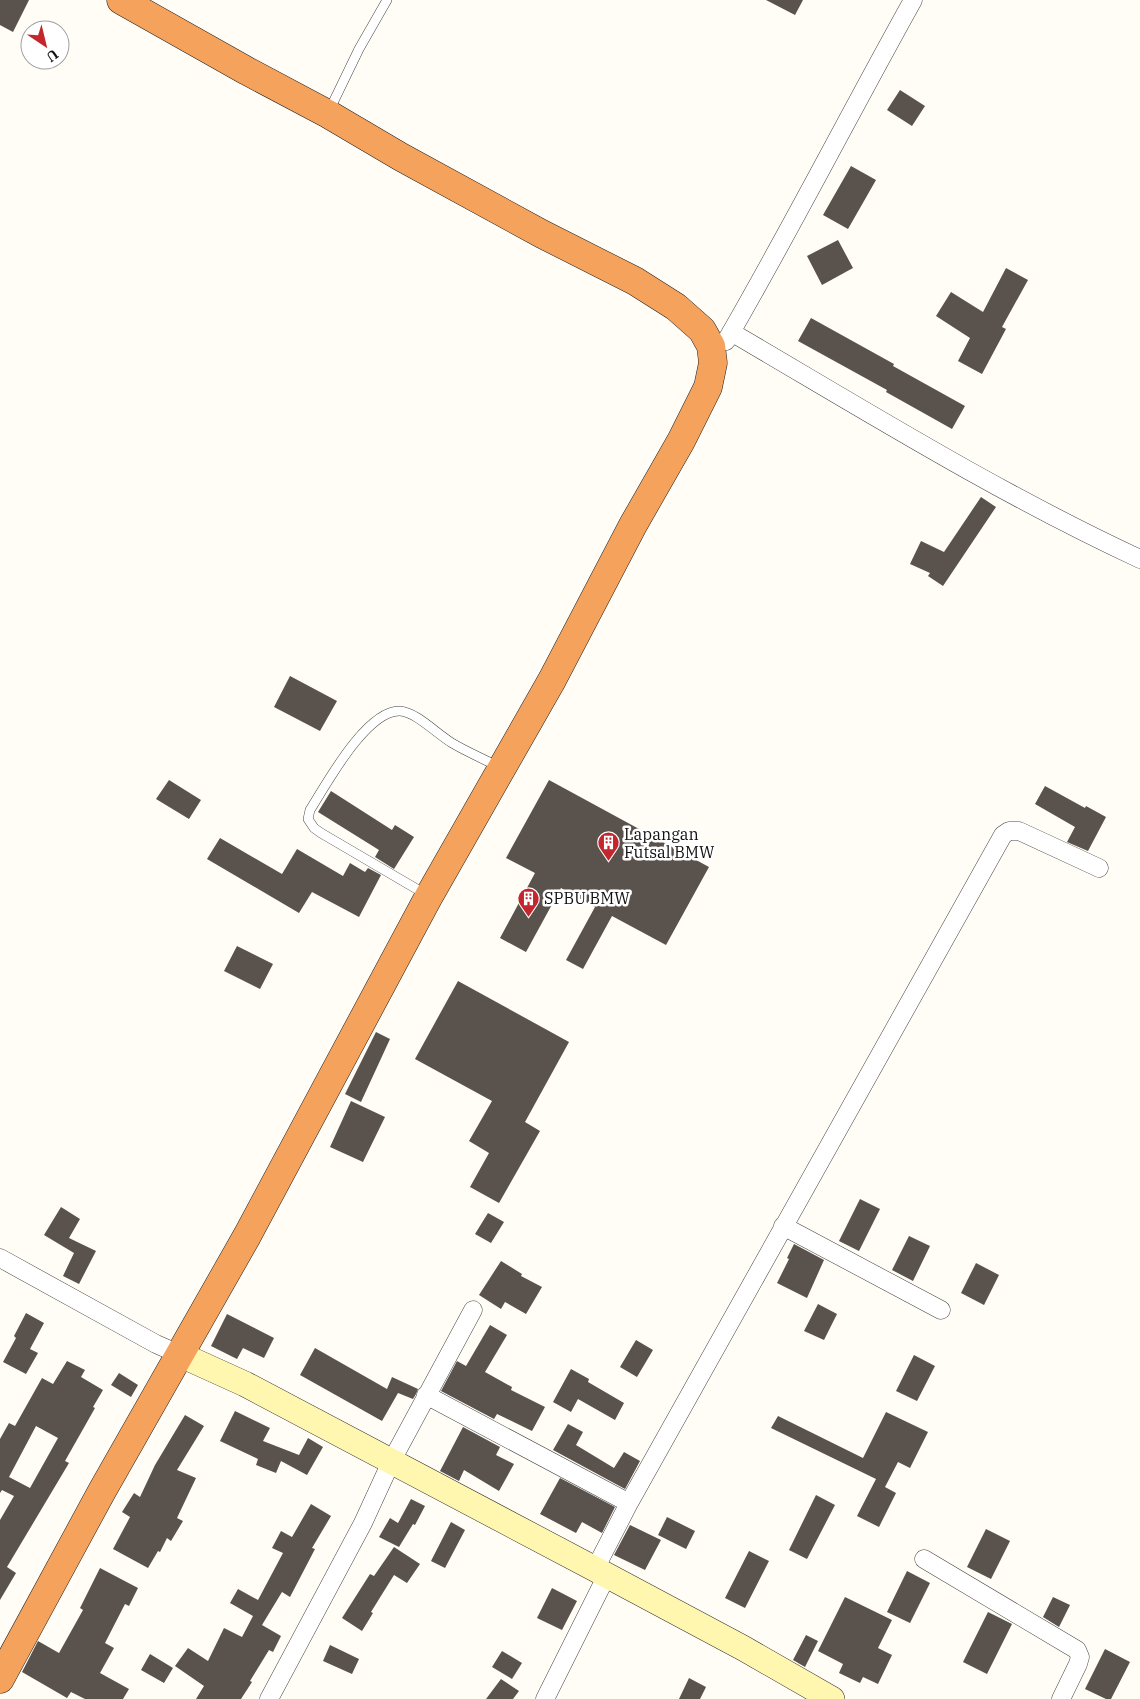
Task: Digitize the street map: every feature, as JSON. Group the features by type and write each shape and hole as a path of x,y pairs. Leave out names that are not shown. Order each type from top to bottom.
{"highway":[{"path":"0,1679 102,1491 181,1355 429,896 552,680 708,387 713,363 711,346 702,330 676,307 635,281 542,234 410,162 328,114 121,0"}],"street":[{"path":"713,363 773,261 913,0"},
{"path":"731,332 964,470 1073,528 1140,559"},
{"path":"544,1699 601,1572 629,1503 782,1226 1005,832 1019,831 1100,868"},
{"path":"782,1226 941,1310"},
{"path":"0,1258 156,1344 245,1384 601,1572 743,1648 823,1697"},
{"path":"269,1699 364,1523 391,1462 473,1310"},
{"path":"426,1395 629,1503"},
{"path":"924,1559 1047,1631 1079,1652 1078,1664 1061,1699"}],"lane":[{"path":"328,114 359,50 387,0"},
{"path":"429,896 314,828 308,819 310,810 344,756 360,735 380,718 396,712 408,713 451,742 502,769"}],"building":[{"path":"0,0 29,0 13,32 0,25"},
{"path":"766,0 803,0 795,15"},
{"path":"900,90 925,106 912,126 887,110"},
{"path":"851,166 876,180 848,229 823,215"},
{"path":"838,240 853,268 822,285 807,256"},
{"path":"1006,268 1028,280 1002,327 1006,329 982,374 958,361 970,338 936,316 951,292 983,312"},
{"path":"811,318 965,406 952,429 886,392 887,390 798,341"},
{"path":"981,497 996,507 943,586 928,576 930,573 910,564 921,541 944,552"},
{"path":"290,676 337,701 320,731 274,707"},
{"path":"169,780 201,800 189,819 156,799"},
{"name":"Lapangan Futsal BMW","path":"549,780 709,867 666,945 612,916 583,969 566,960 595,907 561,888 526,952 500,938 535,873 506,858"},
{"path":"1045,786 1106,817 1088,851 1067,842 1075,827 1035,804"},
{"path":"331,791 392,830 395,825 414,837 394,869 375,857 379,850 318,812"},
{"path":"220,838 282,874 297,849 343,876 350,863 365,872 368,868 381,875 359,917 312,892 299,913 207,859"},
{"path":"237,946 273,964 260,989 224,971"},
{"path":"458,981 569,1042 525,1122 540,1131 499,1203 470,1187 489,1153 469,1141 492,1101 415,1059"},
{"path":"376,1032 390,1039 361,1102 345,1094"},
{"path":"351,1101 385,1117 363,1162 330,1147"},
{"path":"860,1199 880,1209 859,1251 839,1241"},
{"path":"61,1207 80,1219 69,1238 96,1251 79,1284 63,1276 74,1253 44,1235"},
{"path":"488,1213 504,1222 491,1243 475,1234"},
{"path":"909,1236 930,1246 913,1281 892,1270"},
{"path":"794,1244 824,1260 807,1298 777,1283"},
{"path":"501,1261 522,1274 521,1276 542,1287 526,1314 505,1302 501,1309 479,1295"},
{"path":"976,1263 999,1275 984,1305 961,1293"},
{"path":"818,1304 837,1314 824,1340 804,1331"},
{"path":"26,1313 44,1323 30,1349 38,1353 26,1374 3,1362 16,1338 14,1336"},
{"path":"227,1314 274,1338 264,1358 243,1348 237,1359 211,1346"},
{"path":"490,1325 507,1335 485,1372 512,1387 511,1390 545,1407 532,1431 497,1414 494,1419 441,1391 457,1361 466,1366"},
{"path":"636,1340 653,1350 637,1377 620,1367"},
{"path":"315,1348 387,1389 392,1377 418,1389 416,1394 413,1399 398,1393 382,1421 300,1375"},
{"path":"914,1355 935,1366 917,1401 896,1391"},
{"path":"67,1361 85,1370 81,1377 103,1390 65,1461 69,1463 7,1567 16,1573 0,1600 0,1520 14,1496 2,1490 0,1493 0,1439 9,1423 15,1426 42,1378 53,1384","holes":["36,1426 58,1438 30,1488 9,1477"]},
{"path":"571,1369 589,1379 588,1382 624,1403 615,1420 578,1399 571,1412 553,1402"},
{"path":"119,1373 138,1385 131,1397 111,1385"},
{"path":"235,1411 270,1428 263,1441 299,1455 308,1438 323,1447 307,1475 281,1461 276,1473 256,1465 258,1459 220,1441"},
{"path":"886,1412 928,1432 910,1468 898,1462 885,1487 896,1493 879,1527 857,1516 876,1479 771,1428 778,1416 863,1458"},
{"path":"185,1415 204,1426 177,1470 196,1478 177,1518 183,1521 171,1541 167,1538 160,1552 158,1551 148,1568 113,1549 130,1517 122,1512 134,1493 140,1497 155,1465"},
{"path":"568,1424 583,1432 576,1445 614,1468 624,1452 640,1461 625,1489 553,1450"},
{"path":"463,1427 500,1447 496,1455 514,1464 499,1491 464,1470 459,1481 440,1471"},
{"path":"560,1478 615,1507 602,1533 582,1522 576,1533 540,1514"},
{"path":"816,1495 835,1505 807,1559 789,1550"},
{"path":"411,1499 425,1506 415,1525 413,1524 399,1547 379,1537 390,1518 398,1523"},
{"path":"311,1504 331,1516 312,1548 315,1549 290,1597 282,1592 262,1625 281,1636 273,1652 269,1650 241,1699 196,1699 204,1686 175,1666 188,1648 208,1661 224,1628 242,1637 253,1616 230,1603 238,1589 258,1600 283,1553 272,1548 281,1531 292,1537"},
{"path":"667,1517 695,1531 686,1549 658,1535"},
{"path":"451,1522 465,1530 445,1568 431,1561"},
{"path":"630,1525 661,1540 645,1570 614,1555"},
{"path":"986,1529 1010,1541 991,1579 967,1567"},
{"path":"394,1547 420,1564 407,1583 394,1575 371,1612 373,1613 362,1631 342,1618 370,1574 374,1576"},
{"path":"749,1551 769,1561 745,1608 725,1598"},
{"path":"100,1568 138,1588 129,1606 125,1604 105,1643 114,1648 100,1673 129,1689 123,1699 85,1699 71,1692 67,1698 22,1672 38,1641 59,1653 83,1610 80,1608"},
{"path":"907,1571 930,1583 910,1623 887,1612"},
{"path":"552,1588 577,1601 562,1630 537,1618"},
{"path":"845,1597 892,1620 878,1648 892,1655 878,1684 863,1677 860,1683 839,1673 843,1664 818,1651"},
{"path":"1053,1597 1070,1605 1059,1627 1043,1617"},
{"path":"988,1612 1012,1624 987,1674 963,1662"},
{"path":"806,1635 818,1641 805,1667 793,1660"},
{"path":"330,1645 359,1659 352,1674 323,1661"},
{"path":"1105,1649 1130,1662 1111,1699 1106,1699 1085,1689"},
{"path":"502,1651 522,1663 512,1679 492,1667"},
{"path":"150,1654 173,1668 164,1683 141,1670"},
{"path":"689,1678 706,1687 700,1699 679,1699"},
{"path":"501,1679 519,1691 513,1699 486,1699"}],"place":[{"name":"Lapangan Futsal BMW","path":"608,862"},
{"name":"SPBU BMW","path":"528,917"}]}
